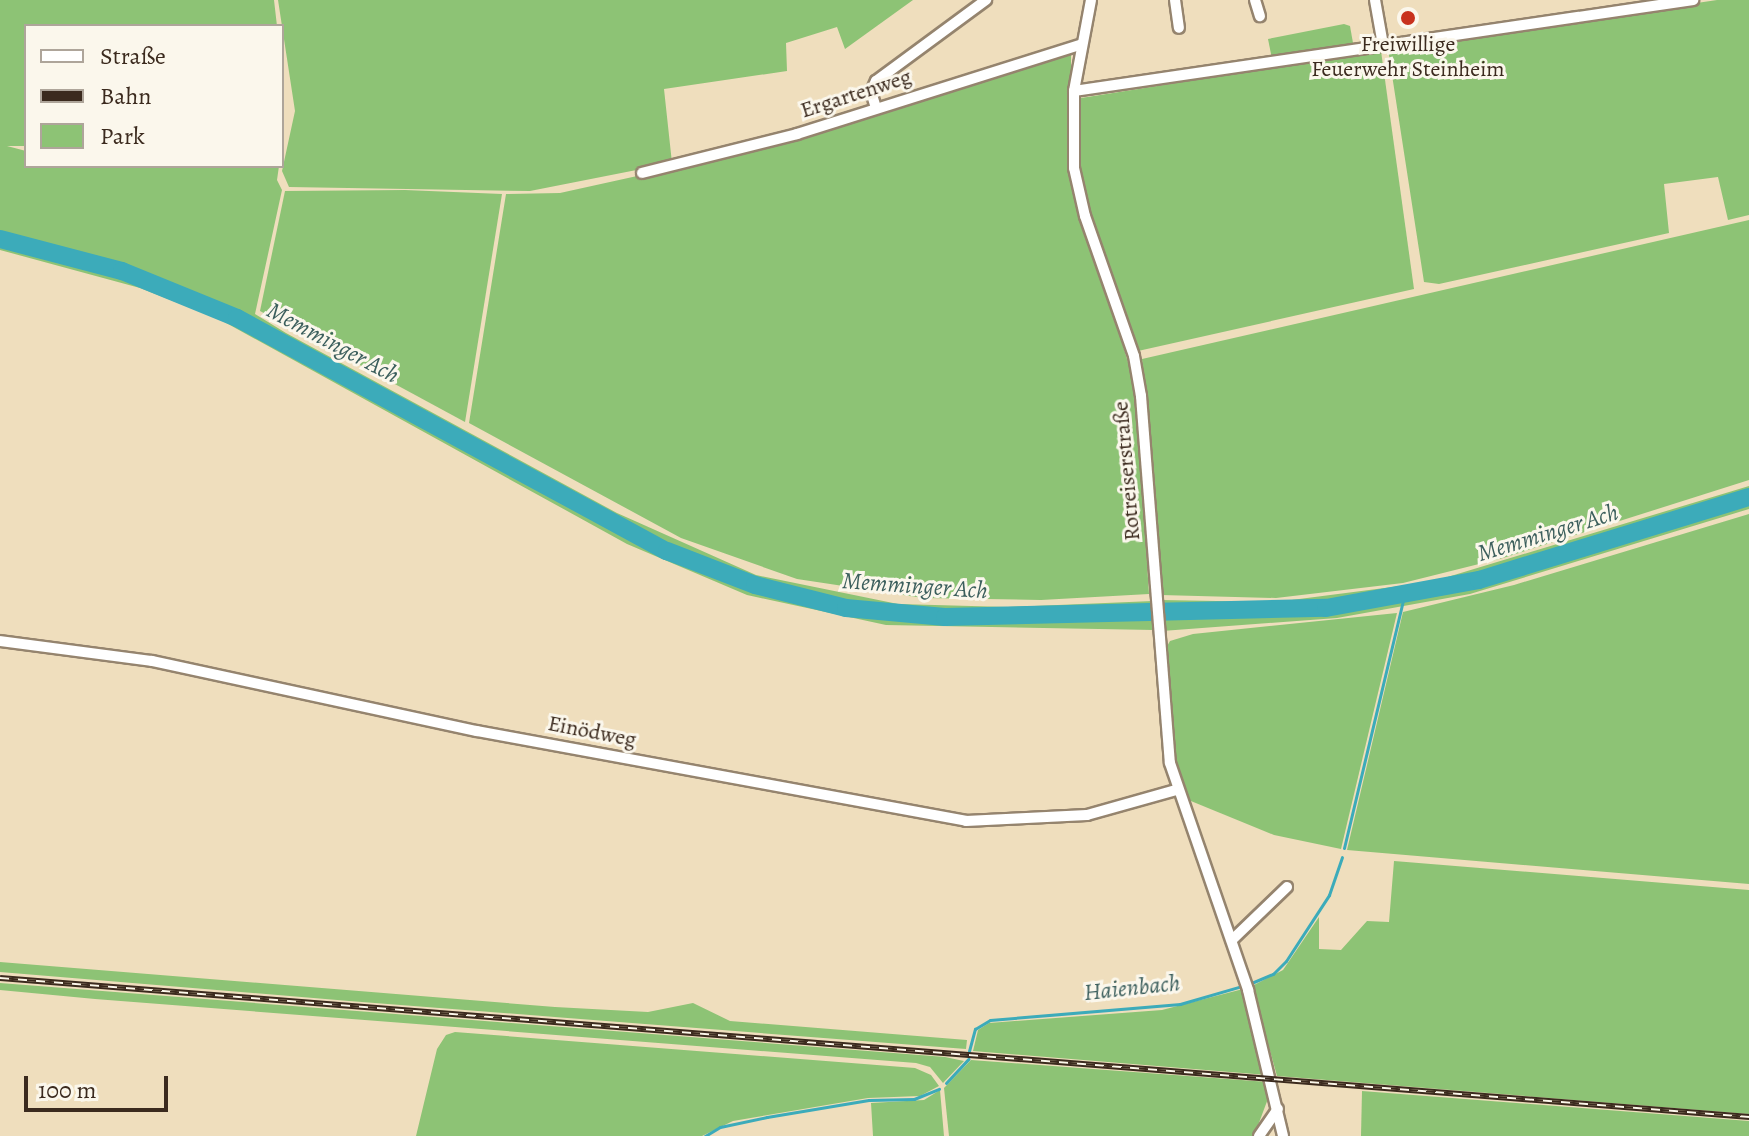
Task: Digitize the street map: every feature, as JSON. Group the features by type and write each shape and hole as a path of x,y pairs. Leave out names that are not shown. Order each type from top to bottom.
{"street":[{"path":"876,108 871,92 876,81 986,0"},
{"name":"Rotreiserstraße","path":"1091,0 1080,45 1074,91 1079,195 1134,356 1141,396 1158,627 1176,790 1247,984 1283,1136"},
{"path":"1175,0 1179,28"},
{"path":"1255,0 1260,16"},
{"path":"1375,0 1383,45"},
{"path":"1074,91 1693,0"},
{"name":"Ergartenweg","path":"642,173 876,108 1080,45"},
{"name":"Einödweg","path":"0,641 152,661 477,731 966,821 1074,817 1176,790"},
{"path":"1233,939 1287,887"},
{"path":"1259,1136 1278,1109"}],"green space":[{"path":"0,0 274,0 277,24 24,24 24,146 7,146 24,150 24,168 279,168 277,180 282,190 255,314 617,513 756,575 898,604 1008,607 1153,601 1154,630 886,625 747,595 627,544 219,319 140,288 0,250"},
{"path":"278,0 913,0 845,49 837,27 786,43 787,71 664,89 672,163 530,191 289,187 282,171 295,111"},
{"path":"1717,0 1749,0 1749,215 1728,220 1718,177 1664,184 1669,233 1439,284 1424,282 1388,49"},
{"path":"1344,24 1350,26 1353,43 1272,59 1268,39"},
{"path":"1381,51 1414,289 1138,351 1085,203 1078,160 1081,98"},
{"path":"1071,52 1071,172 1136,389 1149,594 1041,600 923,598 797,579 681,538 469,423 506,194 560,193 678,167"},
{"path":"405,190 502,194 465,422 260,311 285,191"},
{"path":"1749,220 1749,480 1503,558 1403,583 1276,598 1161,595 1142,359"},
{"path":"1749,486 1749,509 1470,594 1337,618 1162,631 1161,600 1276,602 1431,582"},
{"path":"1749,514 1749,884 1347,850 1403,612 1514,585"},
{"path":"1397,613 1341,849 1274,835 1186,799 1173,761 1165,650 1170,641 1193,634"},
{"path":"1394,861 1749,890 1749,1114 1277,1076 1252,986 1283,970 1319,917 1319,949 1341,950 1367,921 1389,922"},
{"path":"0,962 555,1007 648,1012 693,1003 730,1021 967,1040 966,1049 349,1001 0,972"},
{"path":"0,983 945,1057 964,1061 943,1083 930,1067 916,1063 95,999 0,990"},
{"path":"1243,989 1267,1075 973,1051 978,1030 989,1023 1162,1010"},
{"path":"455,1032 915,1068 931,1075 939,1086 920,1096 868,1098 733,1121 702,1136 416,1136 437,1049 446,1035"},
{"path":"971,1060 1268,1082 1269,1096 1254,1136 949,1136 944,1088"},
{"path":"940,1090 944,1136 873,1136 871,1103 924,1100"},
{"path":"1362,1091 1749,1121 1749,1136 1361,1136"}],"waterway":[{"name":"Memminger Ach","path":"0,239 122,271 237,318 667,551 755,585 846,608 945,617 1326,608 1479,580 1749,497"},
{"name":"Haienbach","path":"1344,848 1404,597"},
{"name":"Haienbach","path":"1249,984 1273,974 1286,961 1329,895 1342,857"},
{"name":"Haienbach","path":"969,1051 975,1029 990,1020 1180,1004 1242,986"},
{"name":"Haienbach","path":"946,1083 968,1059"},
{"name":"Haienbach","path":"705,1136 720,1127 767,1117 869,1100 914,1099 939,1089"}],"railway":[{"path":"0,978 1749,1117"}],"place":[{"name":"Freiwillige Feuerwehr Steinheim","path":"1408,18"}]}
